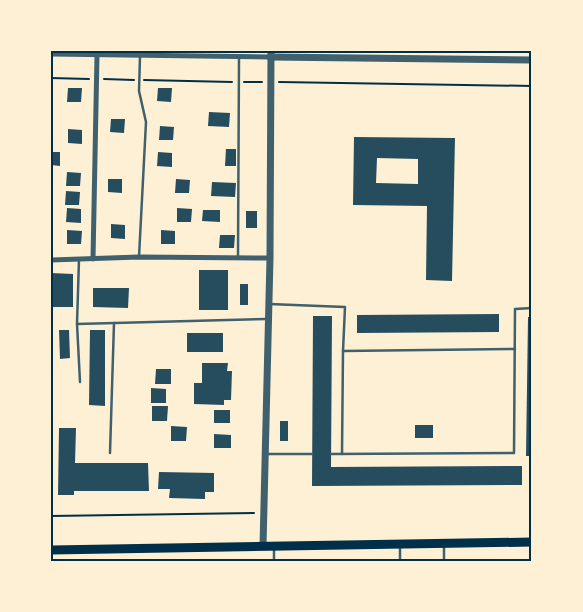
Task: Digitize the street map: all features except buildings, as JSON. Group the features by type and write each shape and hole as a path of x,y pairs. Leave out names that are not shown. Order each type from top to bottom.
{"main road":[{"path":"51,550 532,542"}],"street":[{"path":"93,259 97,53"},
{"path":"51,54 97,53 140,55 196,53 239,57 270,54 420,55 532,60"},
{"path":"263,546 270,258 270,54"},
{"path":"51,260 139,257 270,258"}],"lane":[{"path":"139,257 146,122 139,91 140,55"},
{"path":"238,258 239,57"},
{"path":"78,259 80,382"},
{"path":"269,304 345,307 342,454"},
{"path":"331,454 514,453 515,309 532,308"},
{"path":"78,324 269,319"},
{"path":"110,453 114,323"},
{"path":"343,351 515,349"},
{"path":"266,454 312,454"},
{"path":"400,544 400,561"},
{"path":"444,544 444,561"},
{"path":"274,546 274,561"}],"path":[{"path":"240,82 532,86"},
{"path":"51,516 254,513"}]}
